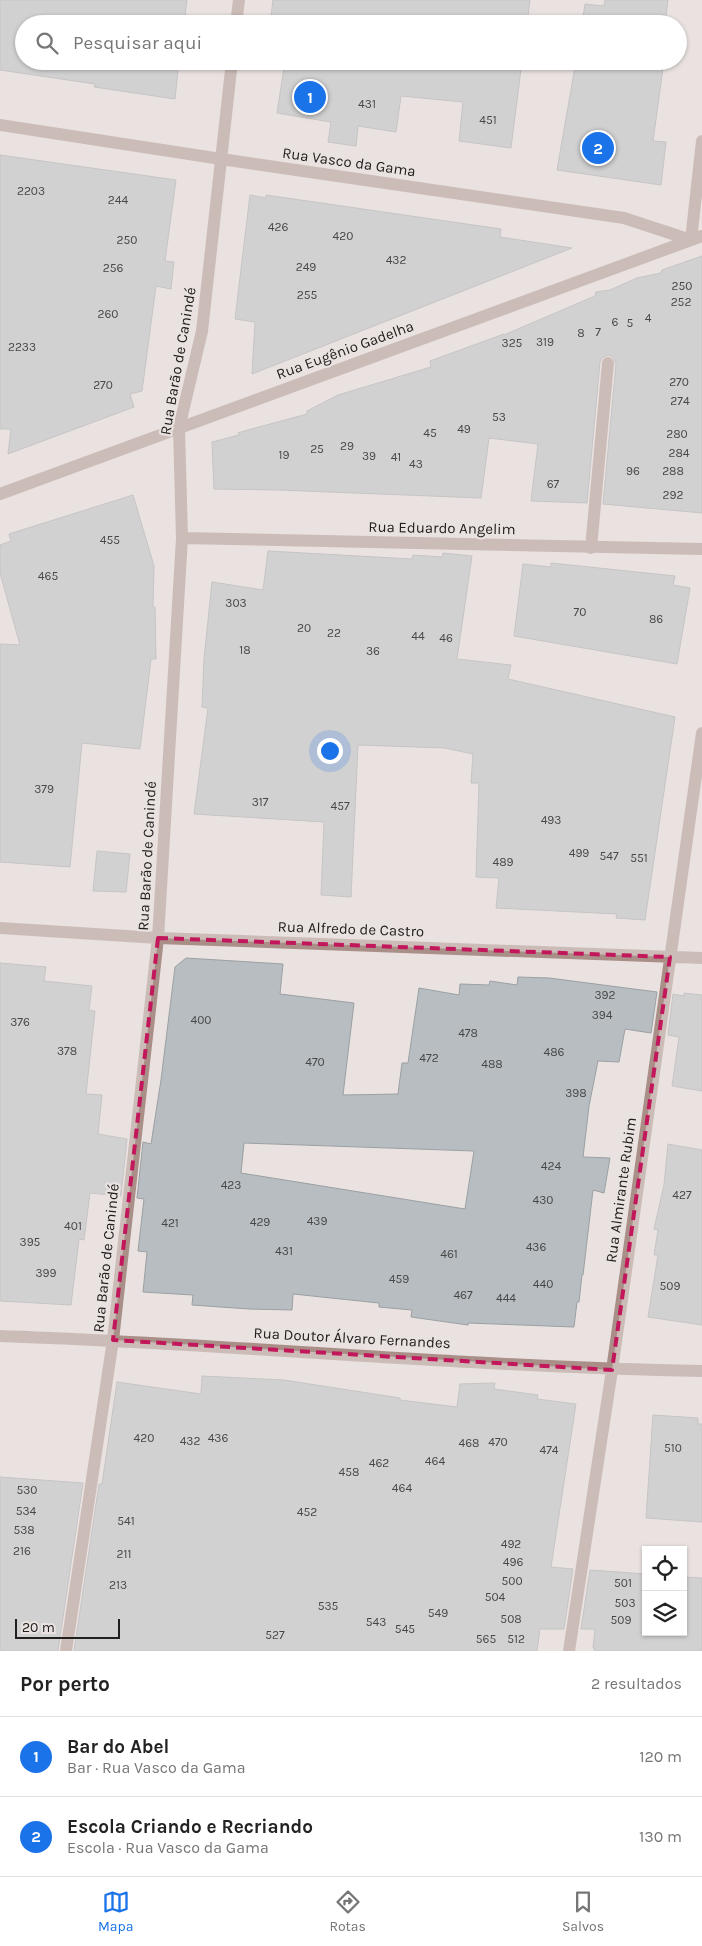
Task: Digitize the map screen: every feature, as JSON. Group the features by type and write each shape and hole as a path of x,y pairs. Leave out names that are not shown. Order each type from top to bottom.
{"street":[{"path":"237,15 239,0"},
{"name":"Rua Barão de Canindé","path":"66,1651 113,1340 158,938 182,538 179,428 202,332 231,70"},
{"name":"Rua Vasco da Gama","path":"0,125 221,160 624,218 697,238"},
{"path":"697,238 702,140"},
{"name":"Rua Eugênio Gadelha","path":"0,494 697,238"},
{"path":"591,548 608,363"},
{"name":"Rua Eduardo Angelim","path":"182,538 702,549"},
{"name":"Rua Almirante Rubim","path":"569,1651 612,1370 702,733"},
{"name":"Rua Alfredo de Castro","path":"0,928 158,938 702,958"},
{"name":"Rua Doutor Álvaro Fernandes","path":"0,1336 113,1340 612,1370 702,1371"}],"highlighted area":[{"path":"158,938 670,957 612,1370 113,1340"}],"building":[{"path":"0,0 187,0 185,15 15,15 15,70 178,70 175,99 94,87 95,84 0,70"},
{"path":"273,0 530,0 528,15 271,15"},
{"path":"605,0 668,0 666,15 583,15 585,4 604,6"},
{"path":"284,70 521,70 511,148 459,141 463,102 401,96 396,132 358,126 356,146 328,142 331,122 277,113"},
{"path":"574,70 663,70 653,141 666,142 661,185 557,170"},
{"path":"0,155 176,180 165,261 174,262 171,289 156,286 142,391 130,394 134,407 8,454 11,429 0,429"},
{"path":"250,195 266,198 266,195 501,229 500,237 572,248 252,374 255,322 235,319"},
{"path":"702,256 702,513 603,504 616,364 613,357 608,355 602,358 600,362 587,503 531,501 538,444 489,438 481,498 214,489 212,442 307,414 307,411 338,395 431,367 430,361 504,335 595,296 596,292 610,290 637,278 661,273 662,270"},
{"path":"133,495 154,566 153,607 155,607 156,659 151,659 140,749 82,743 70,867 0,862 0,644 20,645 0,573 0,545 11,541 9,534"},
{"path":"268,551 412,559 413,555 442,557 443,553 472,556 457,659 511,665 508,679 675,717 645,920 616,918 617,914 496,908 499,878 476,877 479,783 471,783 473,754 445,748 358,745 351,897 321,895 324,822 194,814 208,708 202,707 204,659 212,582 263,590"},
{"path":"551,563 675,576 673,585 690,588 677,664 514,636 523,564 551,567"},
{"path":"97,851 130,854 126,892 93,891"},
{"path":"186,958 283,964 280,994 354,1003 343,1095 398,1094 402,1063 408,1063 419,988 459,995 460,984 489,985 490,981 517,985 518,977 549,978 657,992 651,1033 625,1029 619,1062 598,1061 589,1106 583,1157 610,1158 604,1193 593,1190 583,1275 574,1327 468,1323 468,1325 411,1317 412,1310 379,1307 379,1303 293,1294 292,1310 192,1305 193,1295 143,1292 147,1252 138,1251 144,1199 137,1198 143,1142 151,1144 175,967","holes":["244,1143 474,1151 465,1209 241,1173"]},
{"path":"0,963 46,967 44,981 92,986 89,1010 95,1011 86,1094 102,1095 98,1134 127,1139 121,1196 90,1193 84,1240 79,1239 71,1305 0,1301"},
{"path":"684,993 702,995 702,1091 672,1086 679,1037 668,1035 673,994 684,996"},
{"path":"668,1144 702,1150 702,1325 648,1317 658,1255 654,1255 658,1230 654,1229 664,1185"},
{"path":"202,1376 284,1380 400,1398 400,1400 457,1407 460,1384 495,1383 494,1389 538,1395 537,1399 576,1404 551,1567 573,1569 564,1629 540,1629 537,1651 74,1651 99,1484 102,1484 117,1382 201,1394"},
{"path":"653,1415 698,1418 698,1424 702,1424 702,1522 646,1518"},
{"path":"0,1477 83,1483 58,1651 0,1651"},
{"path":"590,1570 642,1574 642,1636 687,1636 687,1577 702,1578 702,1651 594,1651 595,1629 581,1629"}],"place":[{"name":"Bar do Abel","path":"310,97"},
{"name":"Escola Criando e Recriando","path":"598,148"}]}
